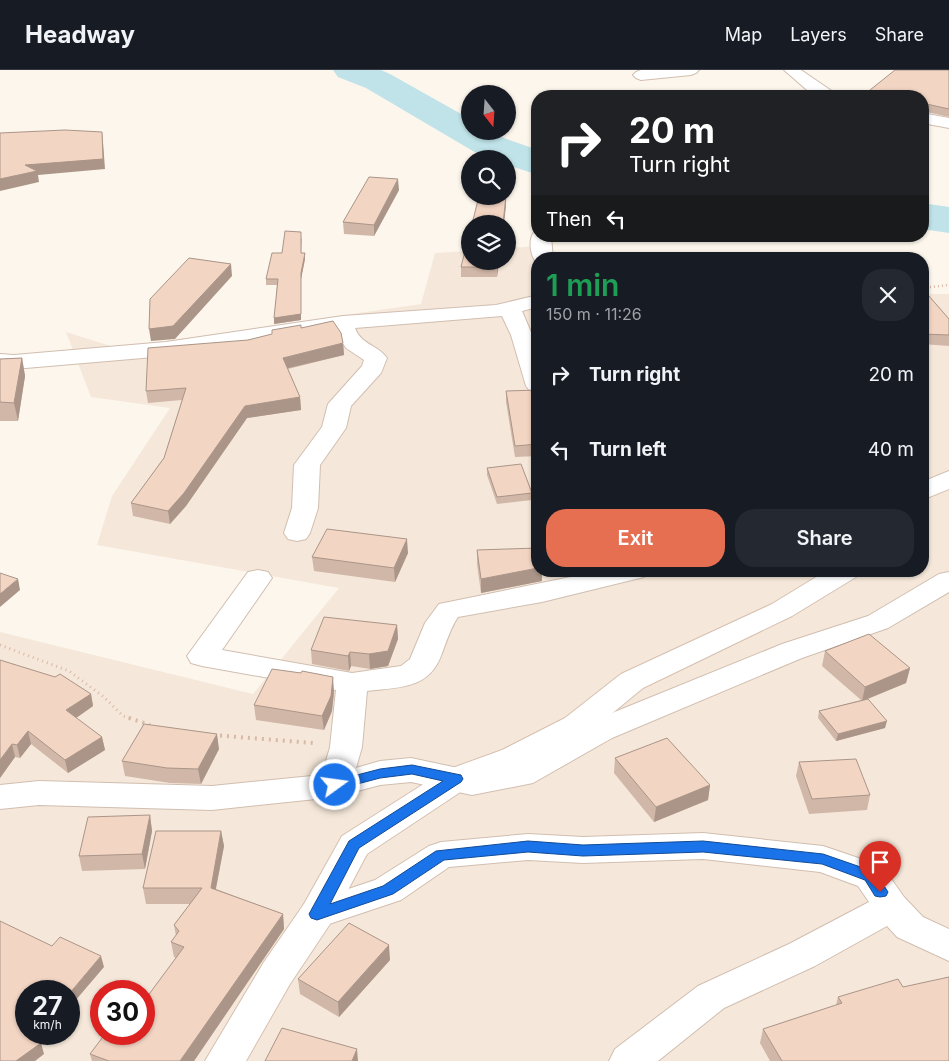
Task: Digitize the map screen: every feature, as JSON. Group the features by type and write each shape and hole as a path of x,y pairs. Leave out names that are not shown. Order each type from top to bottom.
{"street":[{"path":"641,75 690,70"},
{"path":"792,70 819,90"},
{"path":"929,119 949,123"},
{"path":"0,361 14,362 166,349 343,322 496,311 531,303"},
{"path":"509,308 522,335 531,364"},
{"path":"297,533 305,508 307,465 334,428 340,404 373,368 376,358 350,341 345,334 343,322"},
{"path":"929,489 949,479"},
{"path":"258,578 202,656 352,683 410,675 424,664 439,623 449,610 520,599 613,577"},
{"path":"225,1061 276,973 317,914 354,845 456,779 513,758 576,726 632,681 782,610 836,577"},
{"path":"0,798 38,793 212,798 335,785 380,773 412,770 472,783 522,776 601,730 792,650 878,622 949,580"},
{"path":"335,785 346,747 352,683"},
{"path":"317,914 388,890 441,855 528,847 583,850 703,846 823,859 870,876 891,907 910,927 949,946"},
{"path":"629,1061 712,998 802,955 891,907"}],"path":[{"path":"929,287 949,285"},
{"path":"0,645 69,671 104,697 123,716 159,728"},
{"path":"207,735 256,736 346,747"}],"shaded area":[{"path":"541,246 540,252 531,252 531,577 929,577 929,294 949,294 949,1061 0,1061 0,632 253,694 339,588 97,545 112,496 170,408 91,397 66,332 117,348 421,304 435,253 461,252 461,270 516,270 516,248"}],"building":[{"path":"895,70 949,70 949,109 929,105 929,90 870,90"},
{"path":"65,130 102,132 103,159 25,165 37,171 0,179 0,133"},
{"path":"369,177 398,179 374,225 343,222"},
{"path":"477,205 505,205 504,215 474,215"},
{"path":"285,231 301,232 301,253 305,253 301,273 301,314 274,318 278,279 266,279 272,253 282,253"},
{"path":"189,258 231,264 173,326 149,329 150,299"},
{"path":"929,296 949,319 949,335 929,334"},
{"path":"333,321 341,333 343,343 283,358 300,397 245,406 184,493 168,511 131,503 164,458 186,388 146,391 148,348 248,340 272,334 272,330 301,325 301,328"},
{"path":"22,358 14,403 0,402 0,359"},
{"path":"531,390 531,445 515,446 506,391"},
{"path":"521,464 531,493 497,497 487,468"},
{"path":"327,529 407,539 394,568 312,557"},
{"path":"531,548 531,569 481,579 477,550"},
{"path":"0,573 18,579 0,594"},
{"path":"324,617 397,625 388,651 369,654 350,652 348,656 311,650"},
{"path":"869,634 910,668 865,687 825,651"},
{"path":"0,660 55,677 60,674 91,694 66,710 102,737 65,760 28,731 17,745 12,744 0,760"},
{"path":"272,669 301,673 302,671 333,677 331,696 322,716 254,705"},
{"path":"868,699 887,721 838,734 819,711"},
{"path":"144,724 217,734 198,769 167,768 122,761"},
{"path":"667,738 710,785 656,807 615,758"},
{"path":"856,759 870,795 812,799 799,762"},
{"path":"150,815 142,854 79,856 88,817"},
{"path":"156,831 221,831 211,888 283,914 180,1061 109,1061 90,1054 97,1045 155,1045 155,986 184,947 171,942 179,931 174,925 202,888 143,888"},
{"path":"0,921 52,946 60,937 101,956 80,981 15,980 15,1045 38,1045 16,1061 0,1061"},
{"path":"349,923 389,945 338,1002 298,979"},
{"path":"949,977 949,1061 782,1061 763,1029 842,1003 838,997 898,979 903,987"},
{"path":"282,1028 357,1049 352,1061 265,1061"}],"waterway":[{"path":"350,70 378,81 491,146 531,160"},
{"path":"929,217 949,220"}],"route":[{"path":"335,785 380,773 412,770 456,779 354,845 317,914 388,890 441,855 528,847 583,850 703,846 823,859 870,876 880,892"}]}
